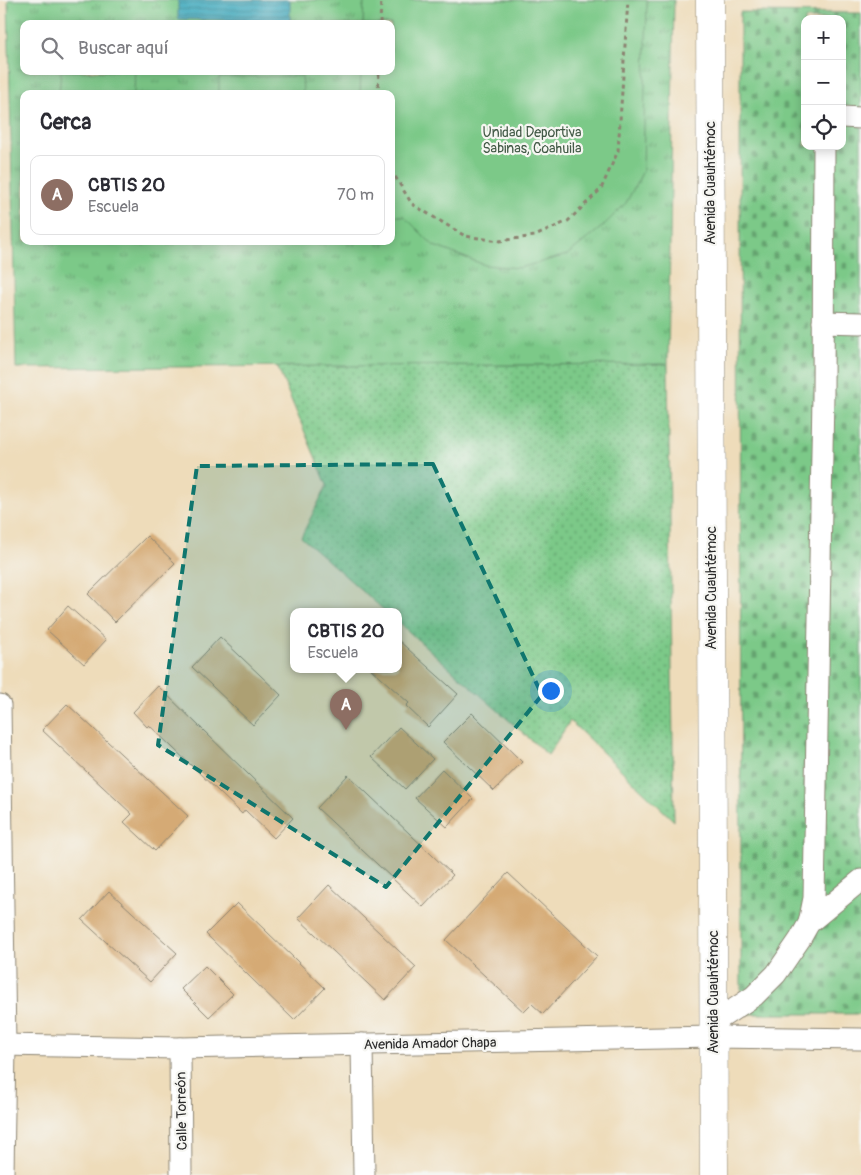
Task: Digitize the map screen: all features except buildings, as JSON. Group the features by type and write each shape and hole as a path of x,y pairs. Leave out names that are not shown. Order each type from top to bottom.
{"main road":[{"name":"Avenida Cuauhtémoc","path":"710,0 714,1175"}],"street":[{"path":"846,117 861,118"},
{"path":"713,1030 754,996 776,974 800,940 809,923 814,888 824,322 824,150"},
{"path":"824,322 861,323"},
{"path":"0,705 4,1175"},
{"path":"809,923 861,880"},
{"name":"Avenida Amador Chapa","path":"3,1045 180,1048 362,1044 713,1030 861,1039"},
{"path":"362,1044 364,1175"},
{"name":"Calle Torreón","path":"180,1048 182,1175"}],"path":[{"path":"380,20 381,0"},
{"path":"395,176 412,204 465,236 499,241 535,236 568,221 601,189 618,151 628,0"},
{"path":"378,75 378,90"}],"highlighted area":[{"path":"433,464 542,695 386,887 158,745 197,466"}],"green space":[{"name":"Unidad Deportiva Sabinas, Coahuila","path":"8,0 674,0 668,364 16,368"},
{"path":"364,0 647,0 643,171 626,203 602,227 567,255 519,268 485,265 434,246 404,216 395,216 395,90 360,90 361,75 395,75 395,20 363,20"},
{"path":"740,12 861,13 861,1014 741,1014"},
{"path":"61,75 135,75 134,90 59,90"},
{"path":"302,76 303,90 219,90 219,77"},
{"path":"668,364 674,821 570,721 548,755 402,626 402,608 382,608 301,537 327,485 277,366"}],"water":[{"path":"178,0 290,0 290,20 178,19"}],"place":[{"name":"CBTIS 20","path":"346,730"}]}
